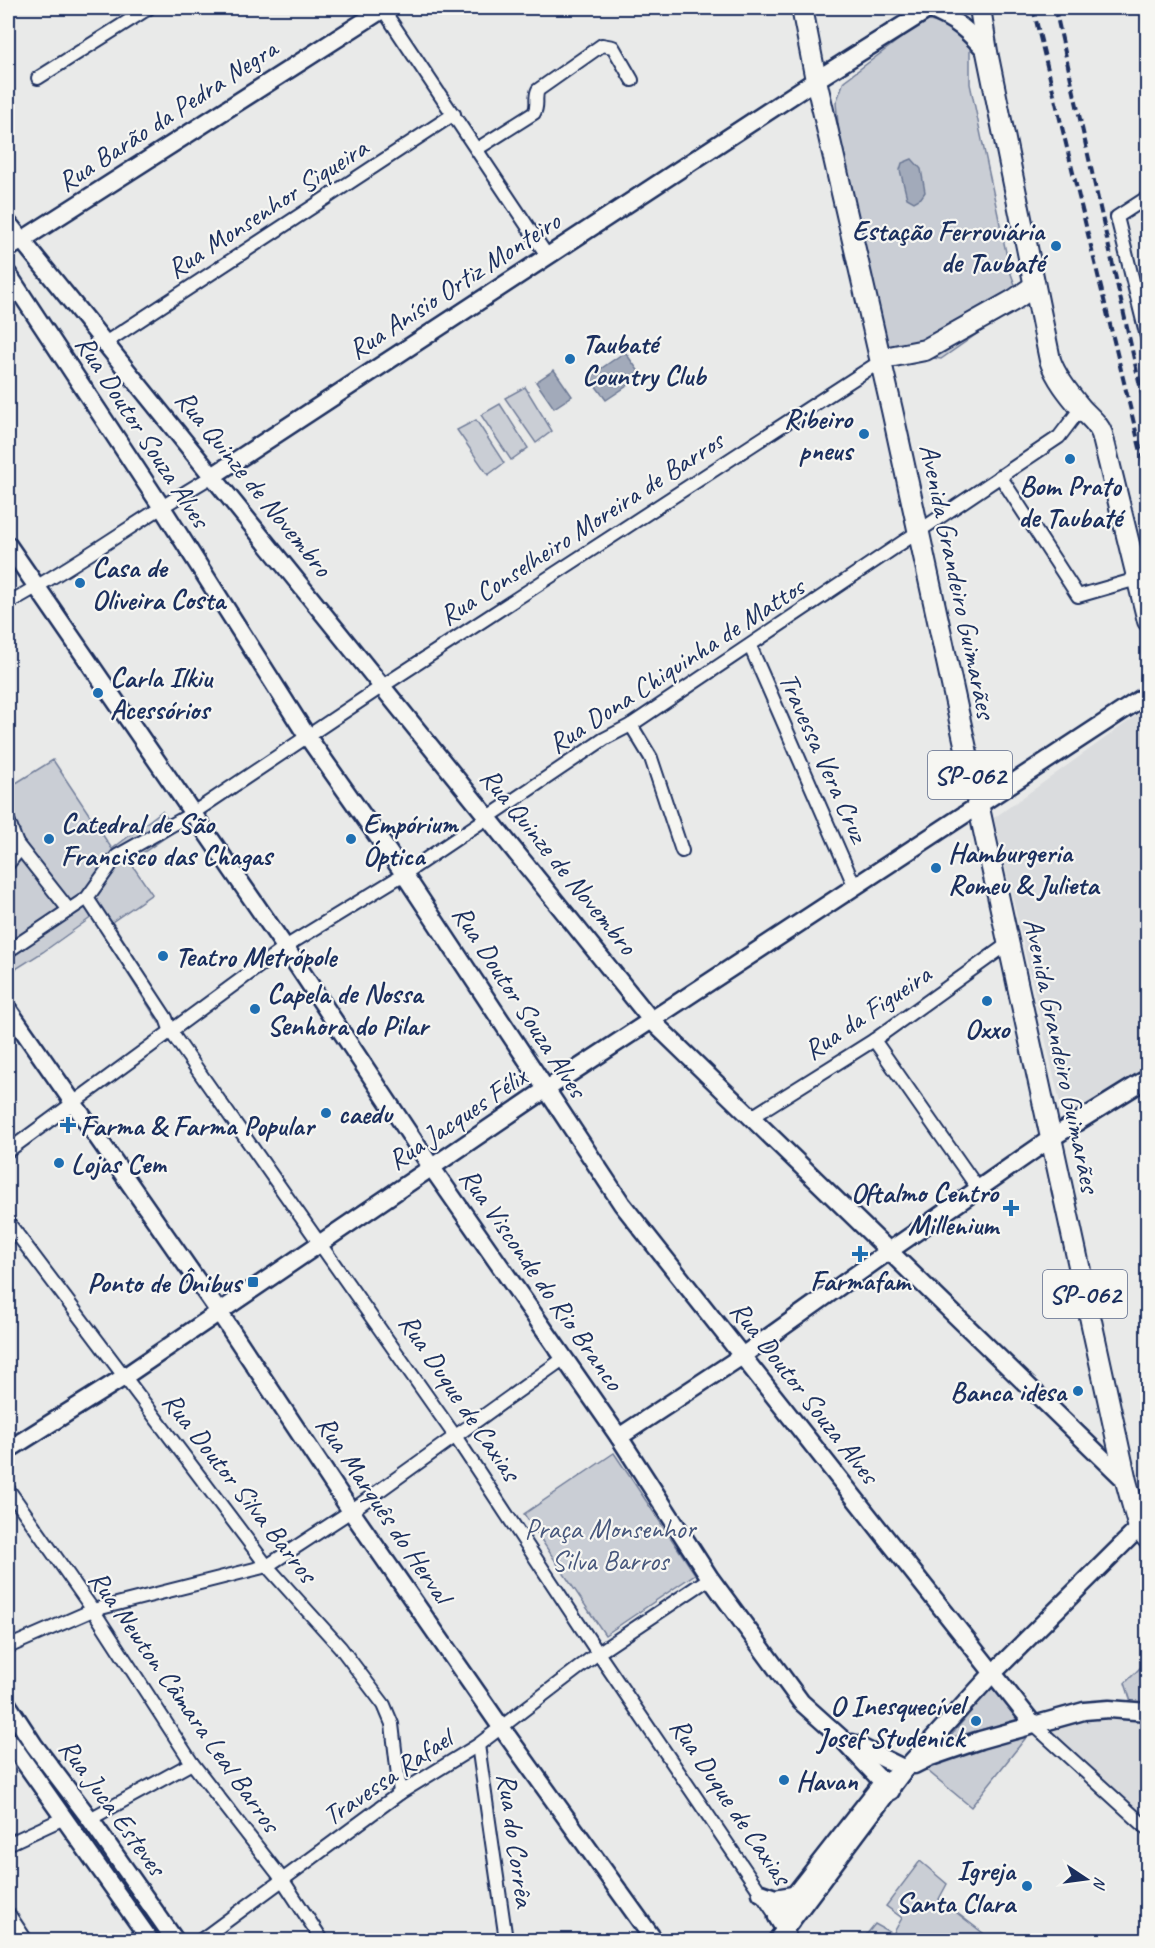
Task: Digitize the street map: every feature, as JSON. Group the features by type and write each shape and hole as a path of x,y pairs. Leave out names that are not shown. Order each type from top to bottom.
{"main road":[{"name":"Rua Barão da Pedra Negra","path":"14,245 383,8"},
{"name":"SP-062","path":"802,8 816,80"},
{"name":"Rua Anísio Ortiz Monteiro","path":"211,477 816,80 930,8 951,18 968,31 987,52"},
{"path":"980,8 1050,360 1055,375 1099,427 1102,434 1148,621"},
{"name":"Avenida Grandeiro Guimarães","path":"816,80 881,361 1126,1481"},
{"name":"Rua Quinze de Novembro","path":"8,223 14,245 105,343 652,1022 1126,1481"},
{"name":"Rua Doutor Souza Alves","path":"8,274 161,506 307,736 404,874 622,1204 1034,1725"},
{"path":"881,361 889,357 925,350 1014,300 1034,286"},
{"name":"Rua Visconde do Rio Branco","path":"8,545 285,947 432,1168 619,1437 710,1578 801,1702 840,1737 886,1787"},
{"name":"Rua Jacques Félix","path":"8,1450 124,1377 545,1090 652,1022 1148,694"},
{"name":"Rua Marquês do Herval","path":"8,1009 219,1312 351,1510 501,1727 654,1941"},
{"path":"619,1437 742,1356 1050,1139 1148,1078"},
{"name":"SP-062","path":"1126,1481 1145,1526"},
{"path":"783,1932 793,1895 886,1787 992,1674 1145,1526"},
{"name":"Rua Juca Esteves","path":"8,1705 34,1745 90,1819 175,1941"},
{"path":"905,1769 951,1749 1084,1712 1109,1709 1148,1712"},
{"name":"Rua Visconde do Rio Branco","path":"840,1737 905,1769"},
{"name":"Rua Juca Esteves","path":"8,1739 62,1819 150,1941"},
{"path":"783,1932 886,1787"},
{"path":"117,1893 134,1883"},
{"path":"761,1893 775,1898 793,1895"}],"street":[{"path":"38,78 149,8"},
{"path":"383,8 548,257"},
{"path":"477,149 534,113 538,106 536,94 538,90 602,45 613,47 632,81"},
{"name":"Rua Monsenhor Siqueira","path":"105,343 454,114"},
{"path":"1148,197 1117,217 1148,341"},
{"name":"Rua Conselheiro Moreira de Barros","path":"87,898 117,856 193,813 381,687 881,361"},
{"name":"Rua Dona Chiquinha de Mattos","path":"8,1151 285,947 489,819 604,740 631,725 750,646 1059,436 1081,408"},
{"path":"1000,476 1078,596 1137,579"},
{"name":"Rua Anísio Ortiz Monteiro","path":"8,603 36,588 161,506 211,477"},
{"name":"Travessa Vera Cruz","path":"750,646 855,887"},
{"path":"631,725 651,758 682,851"},
{"path":"8,820 16,844 16,854 8,864"},
{"path":"16,844 69,910"},
{"path":"8,951 87,898"},
{"name":"Rua Duque de Caxias","path":"87,898 166,1018 171,1032 455,1436 598,1653 761,1893 783,1932"},
{"name":"Rua da Figueira","path":"750,1118 874,1040 1009,943"},
{"path":"874,1040 979,1190"},
{"name":"Rua Doutor Silva Barros","path":"8,1222 267,1566 340,1647 384,1705 392,1724 400,1793"},
{"path":"8,1647 93,1610 267,1566 351,1510 563,1359"},
{"name":"Rua Newton Câmara Leal Barros","path":"8,1490 93,1610 192,1763 282,1879 322,1941"},
{"path":"598,1653 710,1578"},
{"name":"Travessa Rafael","path":"201,1941 400,1793 478,1745 598,1653"},
{"path":"1034,1725 1148,1829"},
{"name":"Rua do Corrêa","path":"478,1745 506,1941"},
{"path":"90,1819 192,1763"},
{"path":"8,1844 62,1819"},
{"path":"8,1913 26,1941"}],"shaded area":[{"path":"1147,708 1147,1068 1065,1124 994,818"},
{"path":"1121,1719 1147,1721 1148,1824 1044,1731 1072,1723"}],"green space":[{"path":"925,20 955,27 970,45 970,84 1010,271 1018,293 998,322 941,359 886,352 840,143 836,103 844,81"},
{"path":"525,387 552,431 536,443 505,398"},
{"path":"500,404 528,448 511,460 481,415"},
{"path":"476,420 504,463 488,475 457,430"},
{"path":"53,760 112,849 162,811 176,830 130,862 152,894 112,922 171,1014 159,1023 92,917 8,974 8,861 24,846 8,807 8,788"},
{"name":"Praça Monsenhor Silva Barros","path":"614,1453 695,1574 605,1635 524,1514"},
{"path":"1147,1661 1147,1707 1133,1708 1125,1683"},
{"path":"991,1687 1023,1719 949,1738"},
{"path":"1028,1735 971,1807 923,1767"},
{"path":"920,1861 947,1884 939,1899 992,1940 862,1940 875,1924 893,1934 902,1918 886,1906"}],"water":[{"path":"912,159 921,169 925,192 914,202 907,198 900,170 902,163"},
{"path":"625,352 642,376 606,400 589,377"},
{"path":"554,370 572,396 554,408 536,382"}],"railway":[{"path":"1033,8 1148,481"},
{"path":"1055,8 1148,421"}],"place":[{"name":"Estação Ferroviária de Taubaté","path":"1056,246"},
{"name":"Taubaté Country Club","path":"570,359"},
{"name":"Ribeiro pneus","path":"864,434"},
{"name":"Bom Prato de Taubaté","path":"1070,459"},
{"name":"Casa de Oliveira Costa","path":"80,583"},
{"name":"Carla Ilkiu Acessórios","path":"98,693"},
{"name":"Catedral de São Francisco das Chagas","path":"49,839"},
{"name":"Empórium Óptica","path":"351,839"},
{"name":"Hamburgeria Romeu & Julieta","path":"936,868"},
{"name":"Teatro Metrópole","path":"163,956"},
{"name":"Oxxo","path":"987,1001"},
{"name":"Capela de Nossa Senhora do Pilar","path":"255,1009"},
{"name":"caedu","path":"326,1113"},
{"name":"Farma & Farma Popular","path":"68,1125"},
{"name":"Lojas Cem","path":"59,1163"},
{"name":"Oftalmo Centro Millenium","path":"1011,1208"},
{"name":"Farmafam","path":"860,1254"},
{"name":"Ponto de Ônibus","path":"253,1282"},
{"name":"Banca idesa","path":"1078,1391"},
{"name":"O Inesquecível Josef Studenick","path":"976,1721"},
{"name":"Havan","path":"784,1780"},
{"name":"Igreja Santa Clara","path":"1027,1886"}]}
